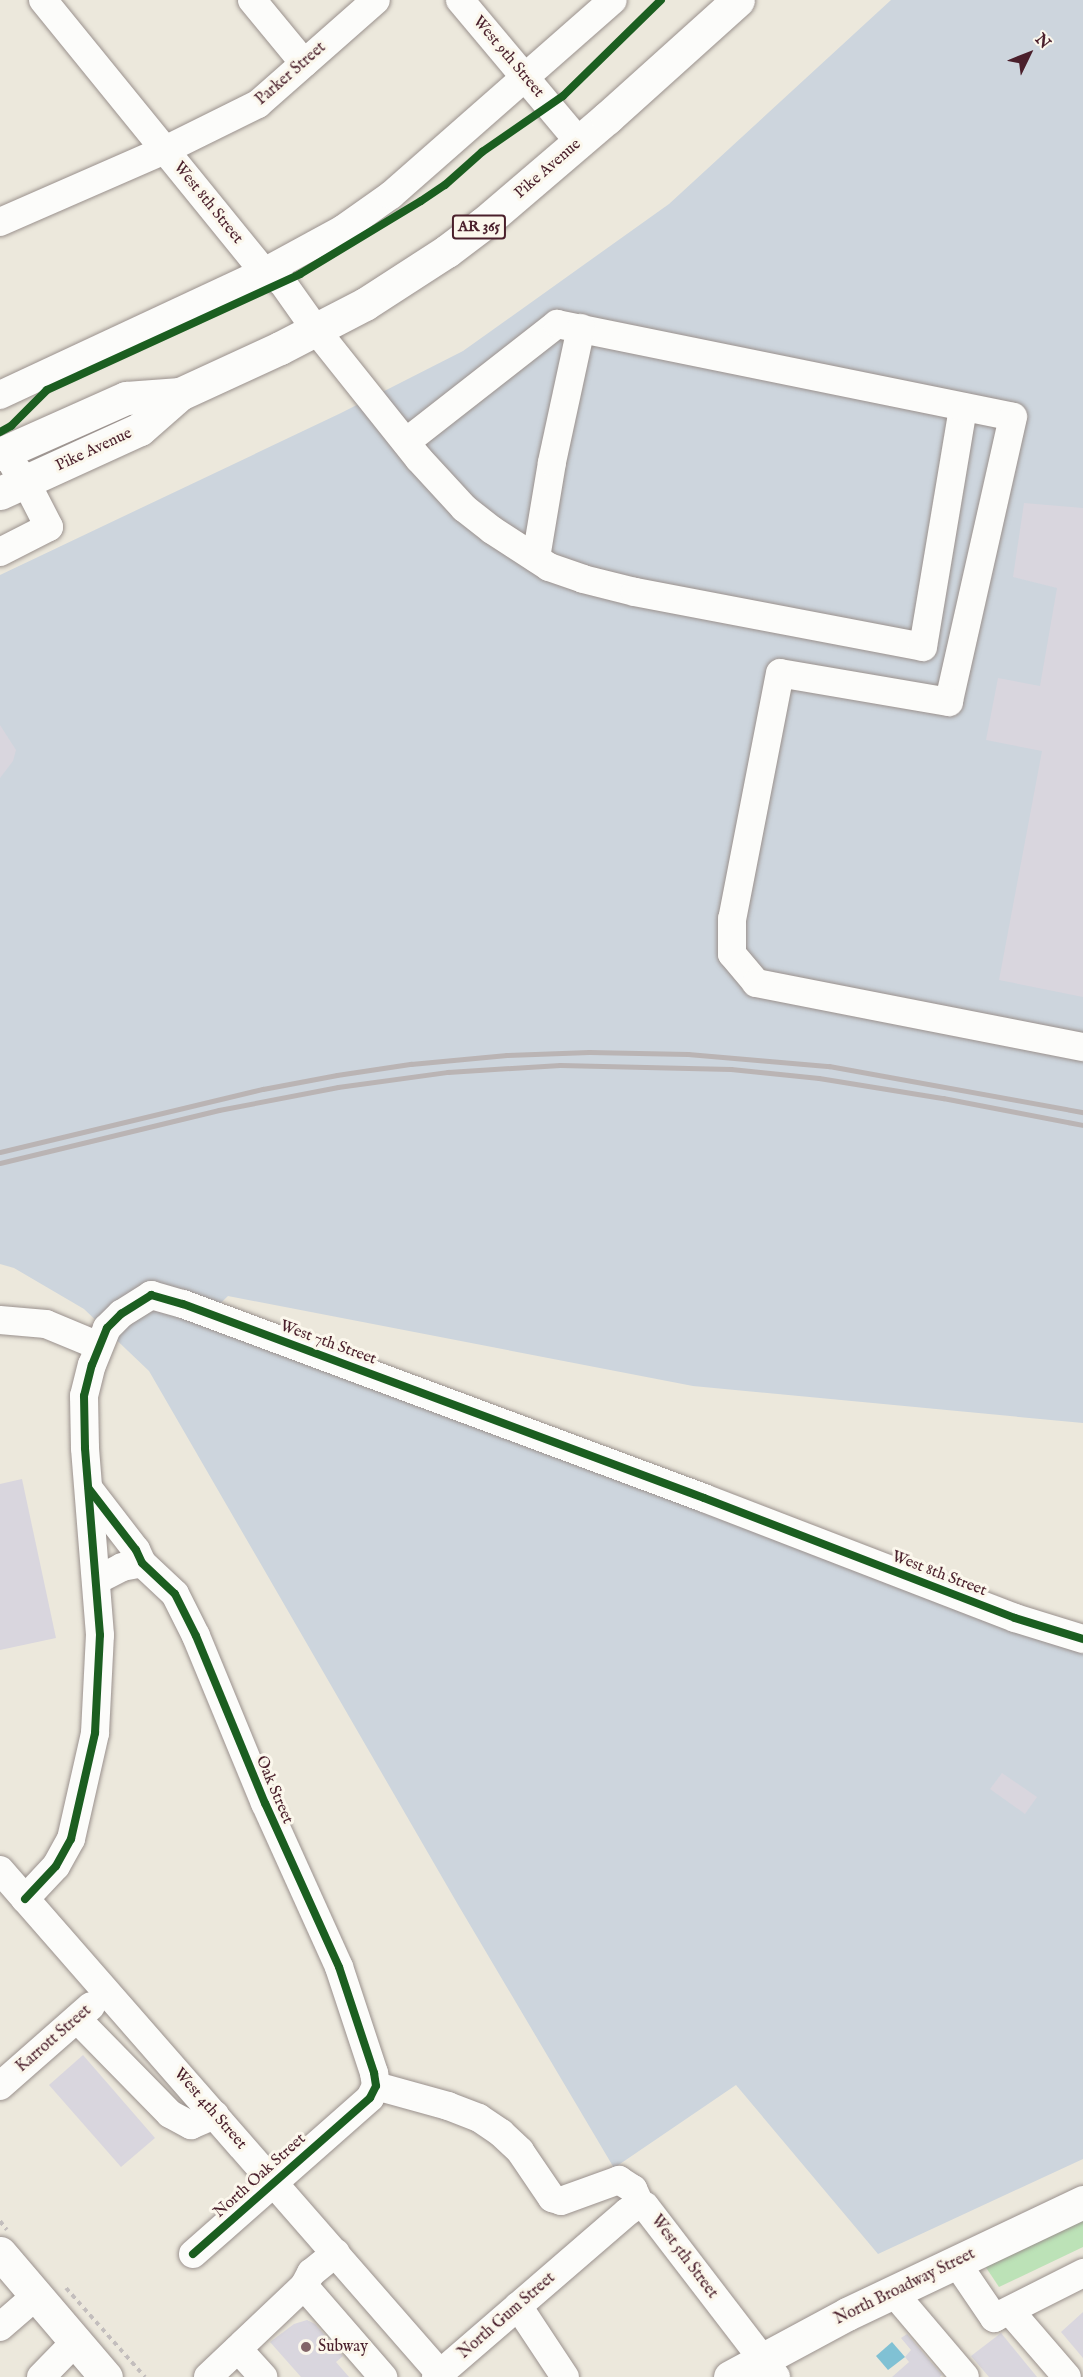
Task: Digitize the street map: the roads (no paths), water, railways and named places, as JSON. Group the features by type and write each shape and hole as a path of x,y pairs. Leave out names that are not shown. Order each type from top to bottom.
{"main road":[{"name":"Pike Avenue","path":"13,488 140,429 180,394 316,330 365,304 447,250 484,223 579,142 738,0"},
{"name":"Pike Avenue","path":"1,452 126,398 180,394"},
{"name":"North Broadway Street","path":"730,2377 769,2368 893,2292 1083,2202"},
{"path":"0,2253 106,2377"}],"street":[{"name":"West 8th Street","path":"43,0 264,272 282,282 316,330 464,508 492,530 549,567 583,579 634,592 923,647 963,407"},
{"path":"252,0 304,63"},
{"name":"Parker Street","path":"4,214 165,150 258,104 376,0"},
{"name":"West 9th Street","path":"460,0 579,142"},
{"path":"0,395 264,272 366,214 525,80 612,0"},
{"path":"406,441 557,324 1013,417 949,702 780,673 732,919 732,954 756,983 1083,1047"},
{"path":"536,558 552,462 581,328"},
{"path":"0,552 49,527 13,488 1,452"},
{"name":"West 7th Street","path":"97,1580 84,1396 99,1346 112,1321 151,1295 194,1308 787,1530"},
{"path":"0,1320 46,1324 99,1346"},
{"name":"Oak Street","path":"89,1489 136,1550 142,1563 176,1594 196,1636 265,1803 339,1967 359,2022 376,2086"},
{"name":"West 8th Street","path":"787,1530 1015,1618 1083,1639"},
{"path":"25,1899 56,1866 64,1853 70,1839 89,1768 99,1684 97,1580 122,1567 142,1563"},
{"name":"West 4th Street","path":"0,1870 344,2262 440,2376"},
{"name":"Karrott Street","path":"0,2086 107,1992"},
{"path":"77,2019 170,2114 191,2125 215,2115"},
{"path":"376,2086 448,2106 479,2118 501,2133 520,2151 552,2198 561,2201 619,2180 633,2189 640,2204"},
{"name":"North Oak Street","path":"193,2254 370,2098 376,2086"},
{"name":"West 5th Street","path":"577,2255 627,2212 640,2204 645,2206 769,2368"},
{"name":"North Gum Street","path":"440,2376 577,2255"},
{"path":"304,2286 312,2290 327,2289 344,2262"},
{"path":"956,2262 994,2318 1083,2273"},
{"path":"208,2377 304,2286"},
{"path":"304,2286 383,2377"},
{"path":"893,2292 965,2377"},
{"path":"0,2327 37,2295"},
{"path":"518,2306 565,2377"},
{"path":"1010,2311 1067,2377"},
{"path":"41,2377 76,2341"},
{"path":"238,2349 263,2377"}],"water":[{"path":"892,2342 905,2357 888,2370 876,2356"}],"railway":[{"path":"0,1152 263,1089 411,1064 507,1055 589,1052 688,1054 829,1066 1083,1112"},
{"path":"0,1163 219,1110 338,1087 448,1072 560,1065 731,1069 819,1078 943,1098 1083,1125"}],"place":[{"name":"Subway","path":"306,2347"}]}
